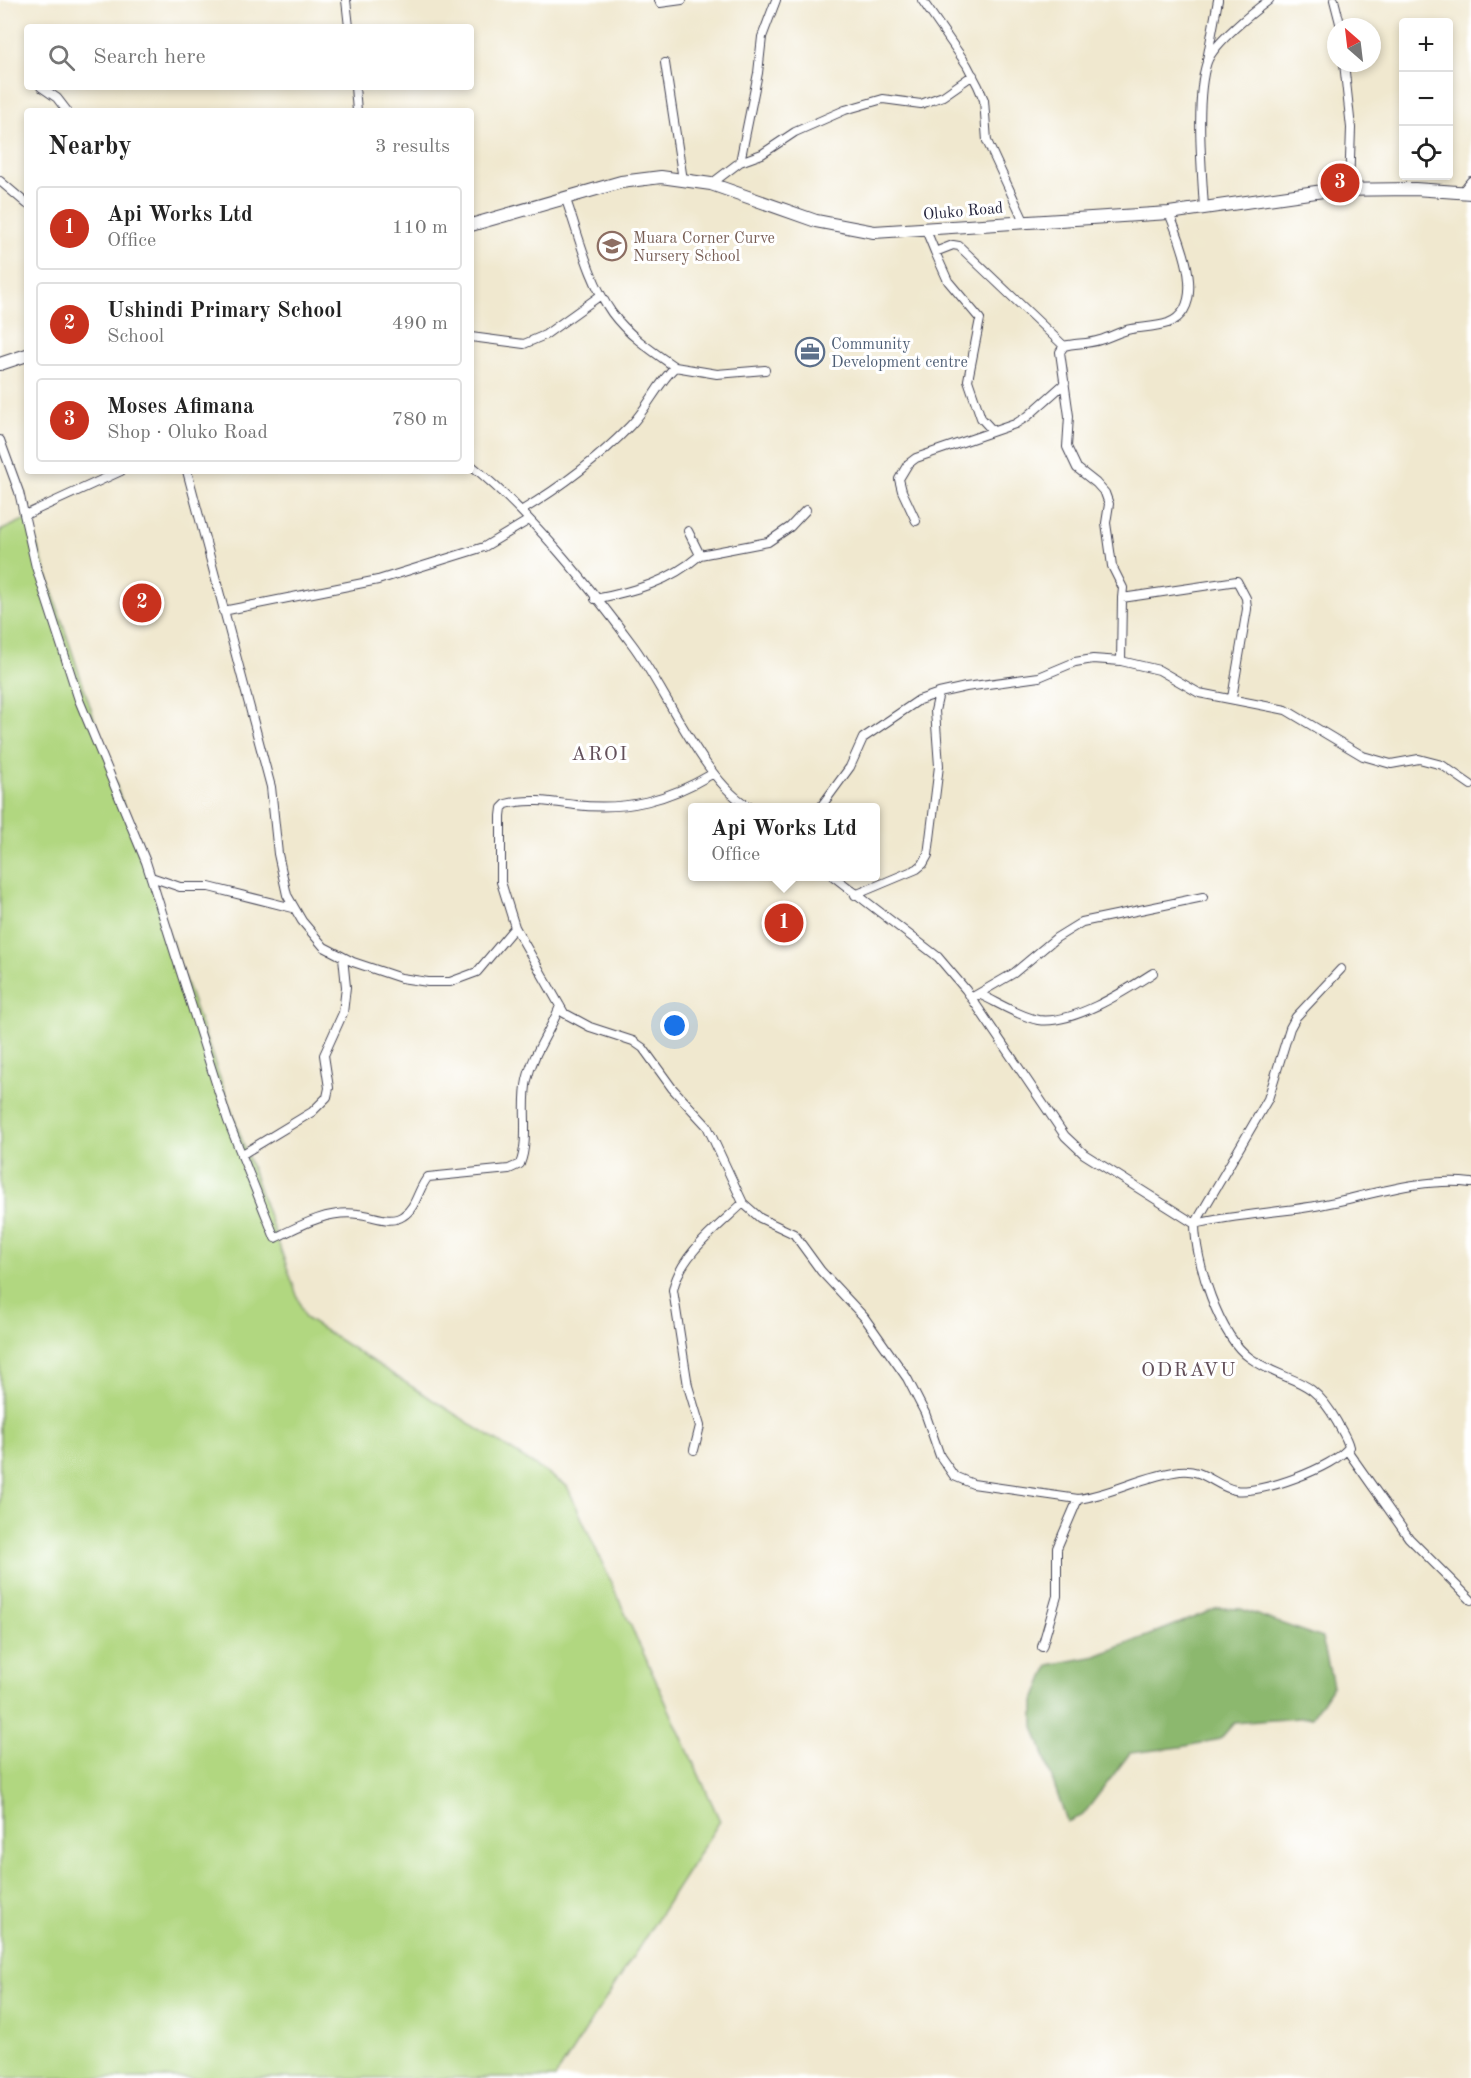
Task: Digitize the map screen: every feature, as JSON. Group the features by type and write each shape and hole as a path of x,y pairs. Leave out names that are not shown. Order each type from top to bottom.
{"main road":[{"name":"Oluko Road","path":"474,224 621,182 661,177 711,184 771,207 854,230 899,233 1024,221 1204,210 1259,199 1349,189 1467,192"},
{"path":"0,364 24,356"}],"street":[{"path":"346,0 349,24"},
{"path":"659,0 660,3 682,0"},
{"path":"740,162 758,73 762,37 776,0"},
{"path":"922,0 973,75 984,100 987,141 1024,221"},
{"path":"1204,210 1201,107 1218,0"},
{"path":"1207,61 1221,44 1269,0"},
{"path":"1334,0 1339,18"},
{"path":"665,63 683,180"},
{"path":"1345,72 1351,128 1349,189"},
{"path":"711,184 740,162 762,154 795,132 845,110 883,99 921,104 943,96 973,75"},
{"path":"45,90 57,98 65,108"},
{"path":"355,90 357,108"},
{"path":"1467,192 1471,181"},
{"path":"0,182 24,202"},
{"path":"565,197 600,295 633,336 675,367 717,374 765,370"},
{"path":"1121,661 1123,588 1112,566 1106,523 1109,504 1096,483 1077,468 1067,447 1069,416 1060,352 1064,346 1102,340 1128,330 1168,323 1178,317 1186,298 1190,277 1169,213"},
{"path":"926,230 948,281 980,319 968,380 981,418 993,432"},
{"path":"934,252 953,245 959,246 1064,346"},
{"path":"474,337 524,344 545,335 600,295"},
{"path":"521,511 565,484 630,426 665,376 675,367"},
{"path":"916,521 899,480 908,464 916,458 993,432 1028,416 1065,383"},
{"path":"0,440 25,514 36,567 79,700 151,877 165,927 241,1155 275,1238 330,1215 349,1213 386,1219 400,1218 411,1209 424,1181 434,1174 515,1167 522,1159 528,1076 560,1006"},
{"path":"474,468 521,511 633,645 712,774 733,796 745,803"},
{"path":"25,514 114,474"},
{"path":"188,474 271,787 278,854 287,895 293,908 324,947 343,957 401,978 450,982 477,972 515,927"},
{"path":"595,599 650,586 671,577 700,555 768,542 790,527 806,510"},
{"path":"223,611 378,580 484,547 529,520"},
{"path":"688,531 700,555"},
{"path":"1122,598 1237,581 1246,598 1247,609 1232,698"},
{"path":"823,803 850,767 863,738 919,700 966,687 1039,677 1075,662 1093,659 1121,661 1159,670 1199,693 1286,710 1363,756 1391,764 1412,759 1433,762 1451,769 1471,785"},
{"path":"855,895 917,869 924,864 928,855 939,766 935,711 939,693"},
{"path":"712,774 671,796 655,801 599,806 554,800 506,804 502,808 501,816 501,882 515,927 560,1006 569,1017 633,1041 643,1048 672,1088 707,1126 743,1203 760,1218 795,1234 822,1271 864,1317 907,1378 925,1413 943,1462 954,1476 973,1484 1078,1499 1120,1490 1182,1471 1202,1473 1232,1490 1247,1491 1297,1477 1347,1450"},
{"path":"151,877 180,887 208,887 293,908"},
{"path":"839,881 938,957 975,996 1065,1137 1084,1154 1196,1224 1230,1216 1308,1208 1423,1184 1471,1183"},
{"path":"975,996 1014,973 1077,925 1203,897"},
{"path":"241,1155 312,1112 327,1097 329,1088 324,1055 343,1013 346,987 343,957"},
{"path":"1341,969 1296,1017 1290,1028 1268,1099 1196,1224 1195,1245 1201,1267 1222,1319 1236,1342 1251,1358 1301,1381 1319,1394 1347,1441 1347,1450 1409,1538 1471,1600"},
{"path":"975,996 1028,1017 1047,1020 1099,1004 1153,974"},
{"path":"694,1450 700,1426 688,1386 680,1340 673,1290 675,1279 680,1269 711,1233 743,1203"},
{"path":"1042,1647 1056,1596 1057,1548 1078,1499"}],"green space":[{"path":"28,518 117,788 305,1318 567,1486 720,1821 555,2078 0,2078 0,531"},
{"path":"1218,1608 1241,1609 1322,1638 1333,1685 1312,1717 1234,1723 1220,1739 1181,1747 1130,1753 1083,1815 1067,1822 1034,1726 1034,1702 1049,1665 1096,1656"}],"place":[{"name":"Moses Afimana","path":"1340,183"},
{"name":"Muara Corner Curve Nursery School","path":"612,246"},
{"name":"Community Development centre","path":"810,352"},
{"name":"Ushindi Primary School","path":"142,603"},
{"name":"Api Works Ltd","path":"784,923"}],"district":[{"name":"AROI","path":"600,753"},
{"name":"ODRAVU","path":"1189,1369"}]}
